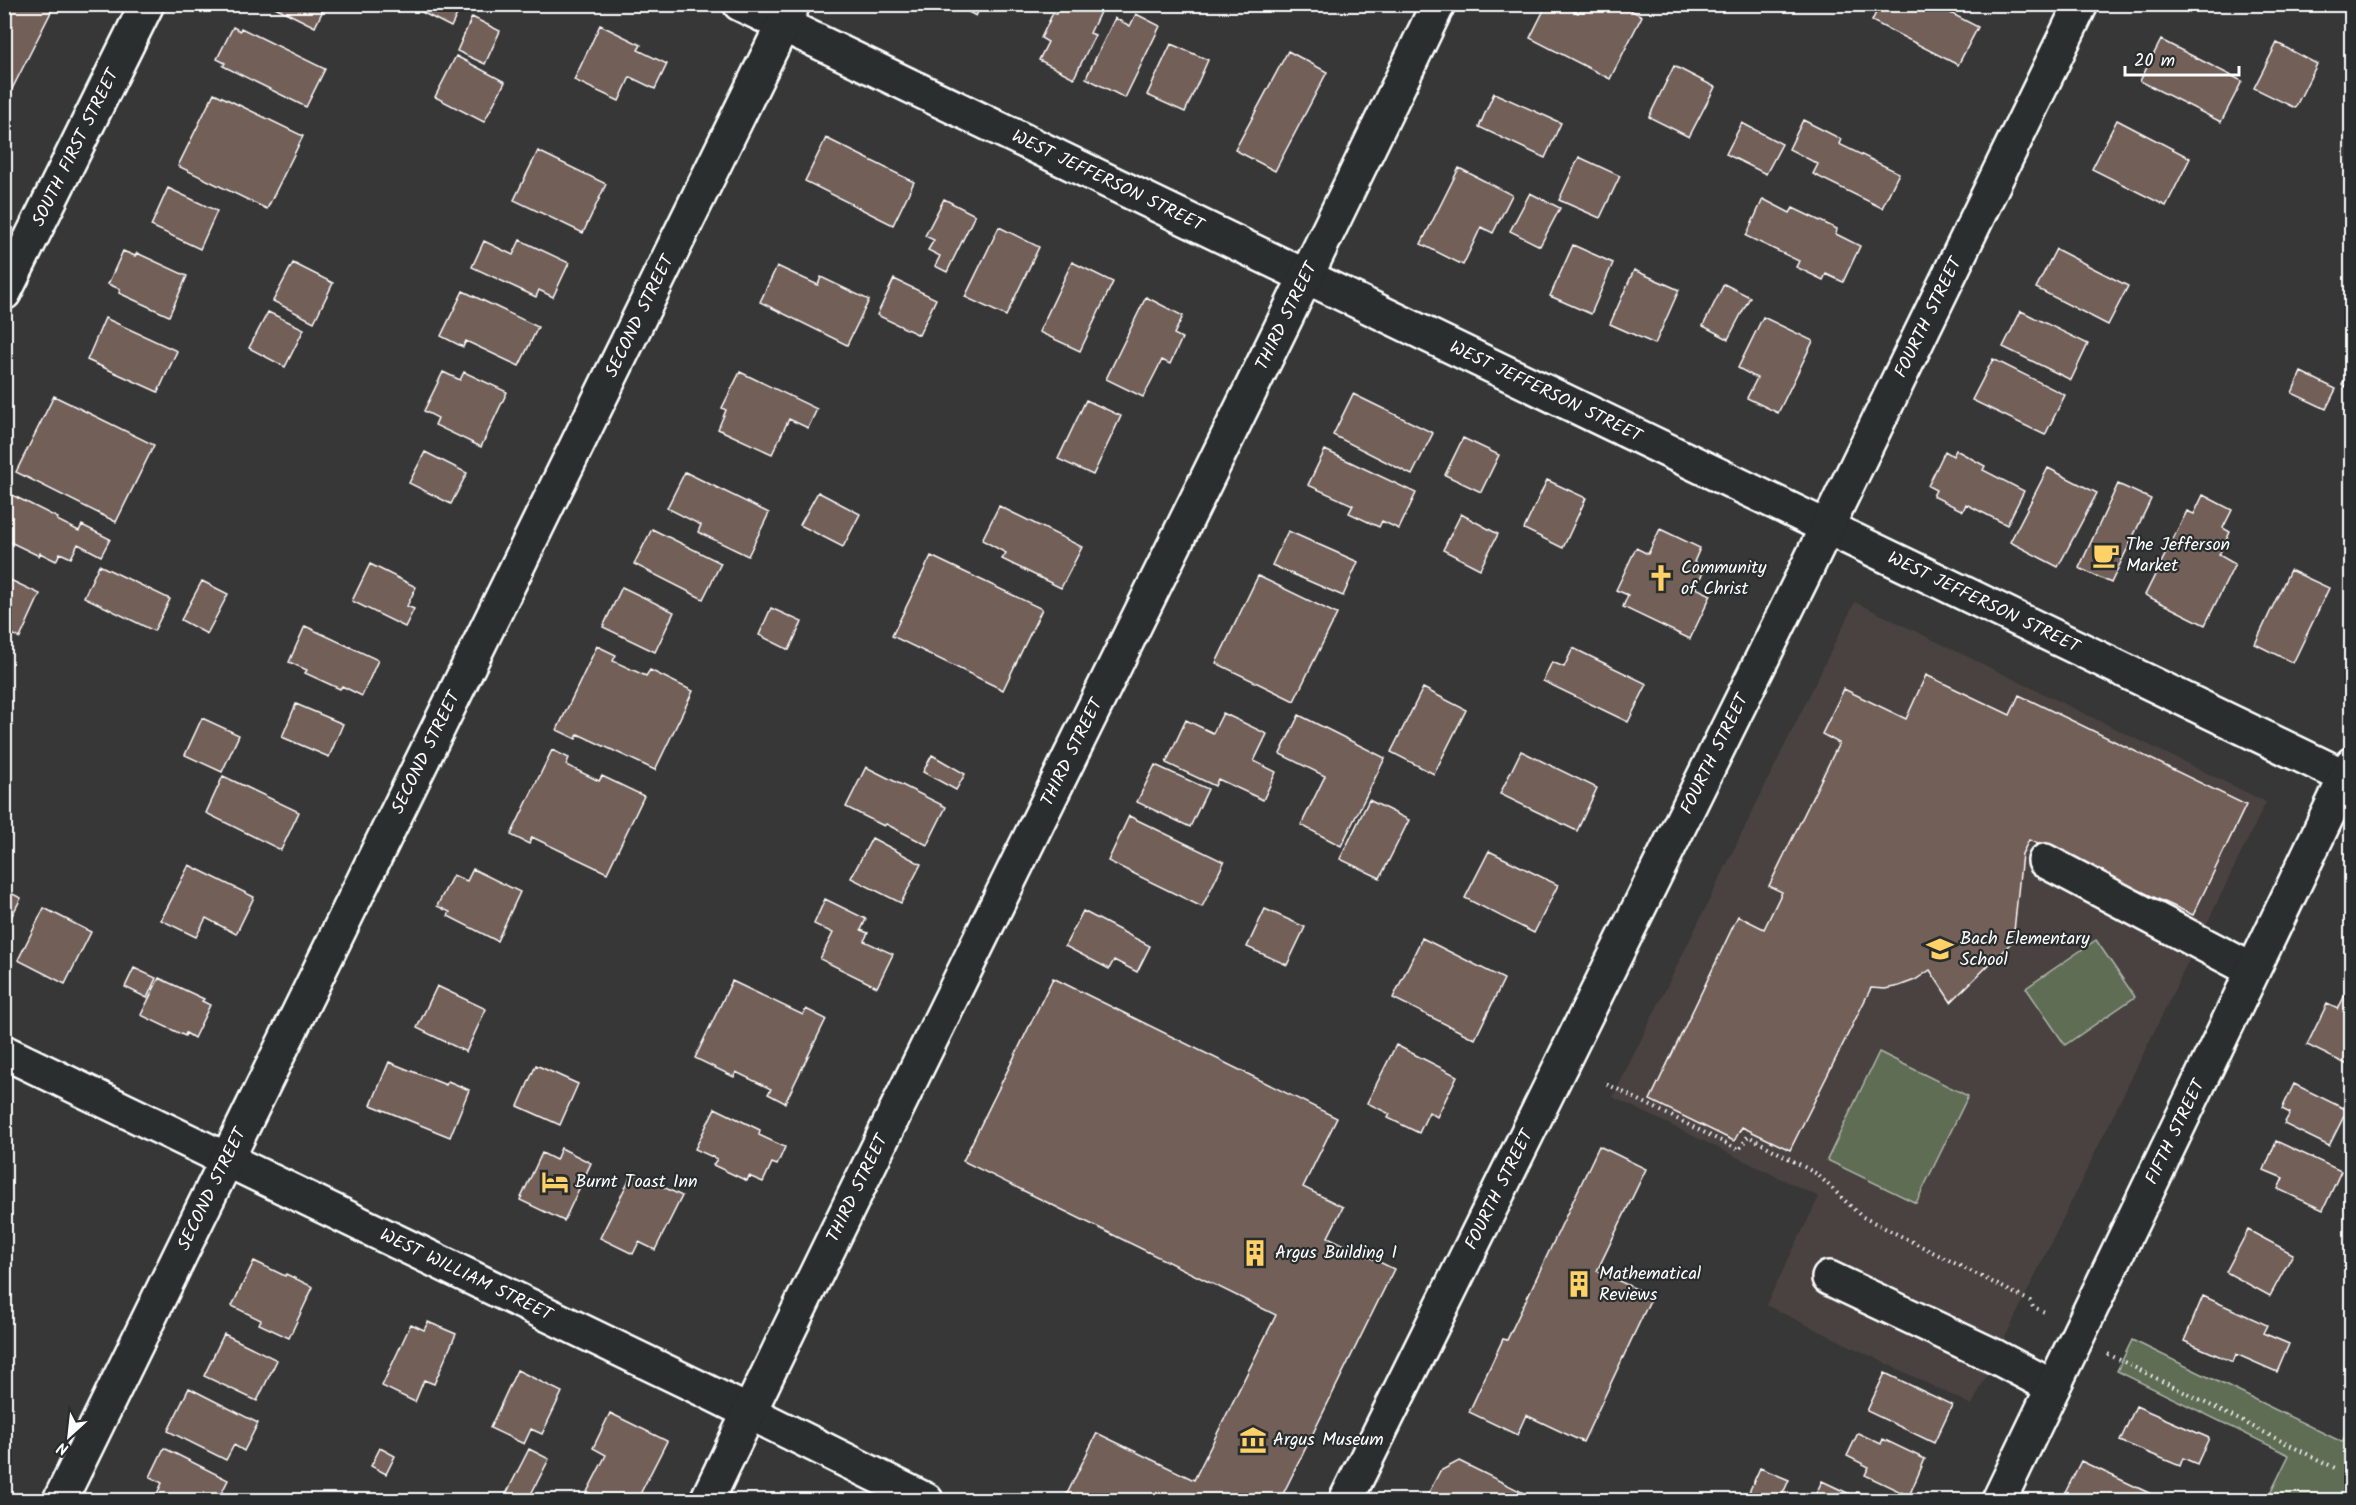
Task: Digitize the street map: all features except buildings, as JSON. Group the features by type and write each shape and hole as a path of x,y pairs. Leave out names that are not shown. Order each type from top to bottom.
{"street":[{"name":"SOUTH FIRST STREET","path":"4,293 147,4"},
{"name":"WEST JEFFERSON STREET","path":"740,4 789,15 1306,276 1826,528 2349,774"},
{"name":"THIRD STREET","path":"707,1500 1438,4"},
{"name":"FOURTH STREET","path":"1346,1500 1826,528 2081,4"},
{"name":"SECOND STREET","path":"60,1500 789,15"},
{"name":"FIFTH STREET","path":"1999,1500 2252,970 2349,774"},
{"path":"2045,861 2252,970"},
{"name":"WEST WILLIAM STREET","path":"4,1052 926,1500"},
{"path":"1829,1278 1996,1357 2053,1387"}],"path":[{"path":"1607,1084 1739,1150 1748,1136 1817,1174 1861,1216 2030,1301 2033,1307 2047,1313"},
{"path":"2107,1353 2336,1468"}],"shaded area":[{"name":"Bach Elementary School","path":"1855,602 2266,802 1972,1405 1766,1305 1819,1197 1613,1097"}],"green space":[{"path":"2096,940 2135,997 2065,1045 2026,988"},
{"path":"1879,1052 1968,1096 1916,1203 1827,1160"},
{"path":"2132,1340 2342,1442 2351,1424 2351,1500 2267,1500 2289,1455 2117,1371"}],"place":[{"name":"The Jefferson Market","path":"2106,555"},
{"name":"Community of Christ","path":"1661,578"},
{"name":"Bach Elementary School","path":"1940,949"},
{"name":"Burnt Toast Inn","path":"555,1182"},
{"name":"Argus Building I","path":"1255,1253"},
{"name":"Mathematical Reviews","path":"1579,1284"},
{"name":"Argus Museum","path":"1253,1440"}]}
